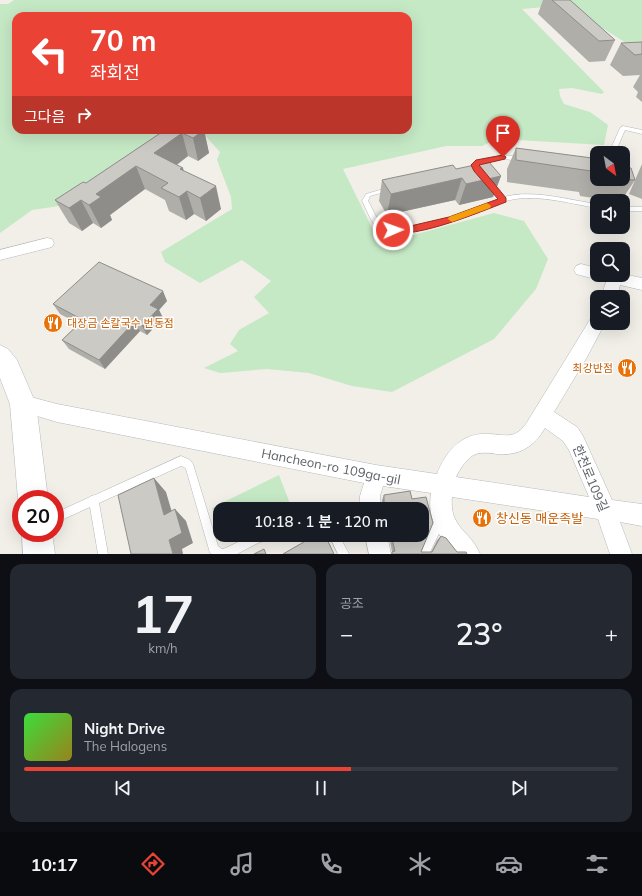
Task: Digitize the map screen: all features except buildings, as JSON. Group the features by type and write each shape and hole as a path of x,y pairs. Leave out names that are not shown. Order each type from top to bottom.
{"street":[{"path":"0,255 47,243"},
{"path":"581,270 590,272"},
{"path":"630,282 642,284"},
{"path":"469,554 446,526 442,517 442,486 452,461 472,445 485,443 516,444 535,429 550,400 582,353 594,330"},
{"path":"0,356 11,374 22,404 32,490"},
{"name":"Hancheon-ro 109ga-gil","path":"22,404 57,413 376,475 642,515"},
{"name":"한천로109길","path":"543,415 574,439 605,509 621,554"},
{"path":"370,502 370,496 376,475"},
{"path":"38,542 39,554"},
{"path":"377,542 380,554"}],"lane":[{"path":"615,146 623,128 642,132"},
{"path":"503,200 477,169 476,163 503,157 528,160"},
{"path":"397,188 368,195 365,201 378,224 398,230 406,230 451,219 511,197 526,196 590,205"},
{"path":"630,209 642,209"},
{"path":"64,514 175,462 181,461 187,463 190,467 214,549 220,554 227,553 248,542"},
{"path":"94,499 103,554"},
{"path":"424,554 442,517"},
{"path":"338,542 344,554"}],"green space":[{"path":"14,0 642,0 642,53 566,5 522,9 604,92 602,94 572,88 559,89 560,96 564,104 590,112 608,125 604,145 498,139 482,146 446,146 343,169 375,234 384,243 494,213 524,221 548,259 536,289 494,339 392,392 352,386 309,373 267,369 220,373 204,368 238,351 230,344 239,330 269,313 254,297 271,281 242,260 200,283 165,262 161,252 232,209 231,197 217,160 220,152 204,134 412,134 412,12 12,12 12,134 186,134 72,204 32,210 0,233 0,4 8,4"},
{"path":"279,475 289,502 224,502"}],"slow traffic":[{"path":"452,219 487,206"}],"place":[{"name":"대장금 손칼국수 번동점","path":"53,323"},
{"name":"최강반점","path":"627,368"},
{"name":"창신동 매운족발","path":"482,518"}],"route":[{"path":"393,230 406,230 451,219 503,200 475,167 476,163 478,162 503,157"}]}
